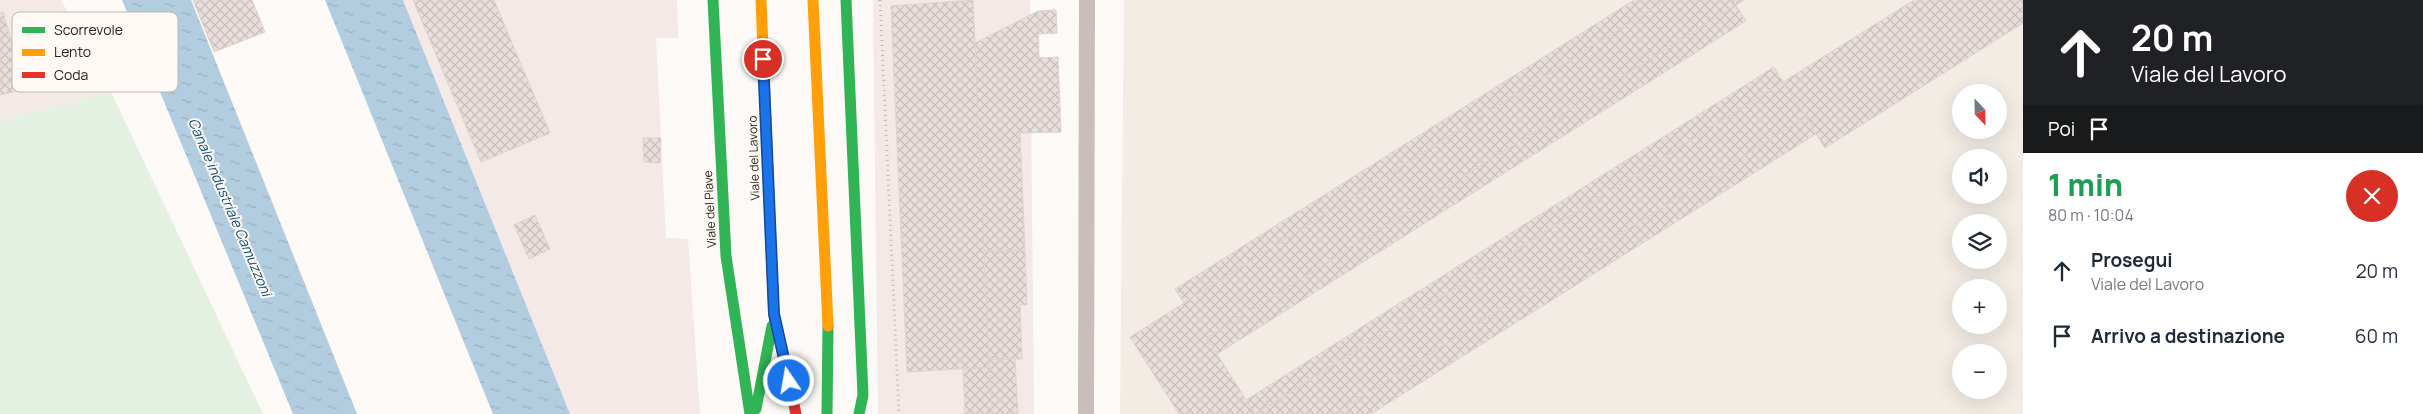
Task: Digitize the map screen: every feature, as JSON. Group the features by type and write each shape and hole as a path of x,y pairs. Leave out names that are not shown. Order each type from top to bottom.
{"main road":[{"name":"Viale del Piave","path":"713,0 726,256 750,414"},
{"name":"Viale del Lavoro","path":"761,0 774,314"},
{"path":"813,0 828,304 827,414"},
{"path":"846,0 863,395 859,414"},
{"path":"755,414 774,314"},
{"path":"774,314 796,414"}],"lane":[{"path":"1086,414 1087,0"}],"path":[{"path":"880,0 899,414"}],"shaded area":[{"path":"0,0 61,0 68,12 12,12 12,92 111,92 0,120"},
{"path":"403,0 677,0 678,38 656,38 666,238 688,239 700,414 570,414"},
{"path":"873,0 1030,0 1034,414 878,414"},
{"path":"1124,0 2023,0 2023,414 1120,414"}],"green space":[{"path":"111,92 263,414 0,414 0,120"}],"water":[{"name":"Canale industriale Camuzzoni","path":"122,0 191,0 357,414 293,414 160,92 178,92 178,12 127,12"},
{"path":"325,0 403,0 570,414 493,414"}],"building":[{"path":"193,0 252,0 265,32 214,52"},
{"path":"413,0 494,0 550,133 481,162"},
{"path":"973,0 990,367 907,372 891,6"},
{"path":"1634,0 1666,0 1184,303 1175,289"},
{"path":"1666,0 1733,0 1736,5 1207,338 1255,414 1179,414 1130,337"},
{"path":"1733,0 1744,0 1736,5"},
{"path":"1914,0 2023,0 2023,23 1825,148 1783,82"},
{"path":"1736,5 1746,21 1217,354 1207,338"},
{"path":"1056,10 1057,33 1039,34 1038,11"},
{"path":"1038,11 1039,58 1058,57 1061,132 1020,133 1025,250 984,251 975,43"},
{"path":"3,12 12,44 12,82 0,85 0,13"},
{"path":"1774,67 1783,82 1255,414 1246,400"},
{"path":"12,82 12,92 0,95 0,85"},
{"path":"1783,82 1806,117 1334,414 1256,414"},
{"path":"1806,117 1816,134 1371,414 1334,414"},
{"path":"643,138 661,138 660,163 644,162"},
{"path":"535,215 550,249 529,259 514,225"},
{"path":"1025,250 1027,305 1020,305 1022,359 989,360 984,251"},
{"path":"1015,359 1018,414 992,414 989,360"},
{"path":"990,367 992,414 965,414 963,369"}],"traffic: fast":[{"path":"713,0 726,256 750,414"},
{"path":"846,0 863,395 859,414"},
{"path":"756,409 772,326"},
{"path":"827,414 828,326"}],"traffic: slow":[{"path":"761,0 773,294"},
{"path":"813,0 828,326"}],"traffic: jam":[{"path":"773,294 774,314 796,414"}],"route":[{"path":"763,59 774,314 789,381"}]}
